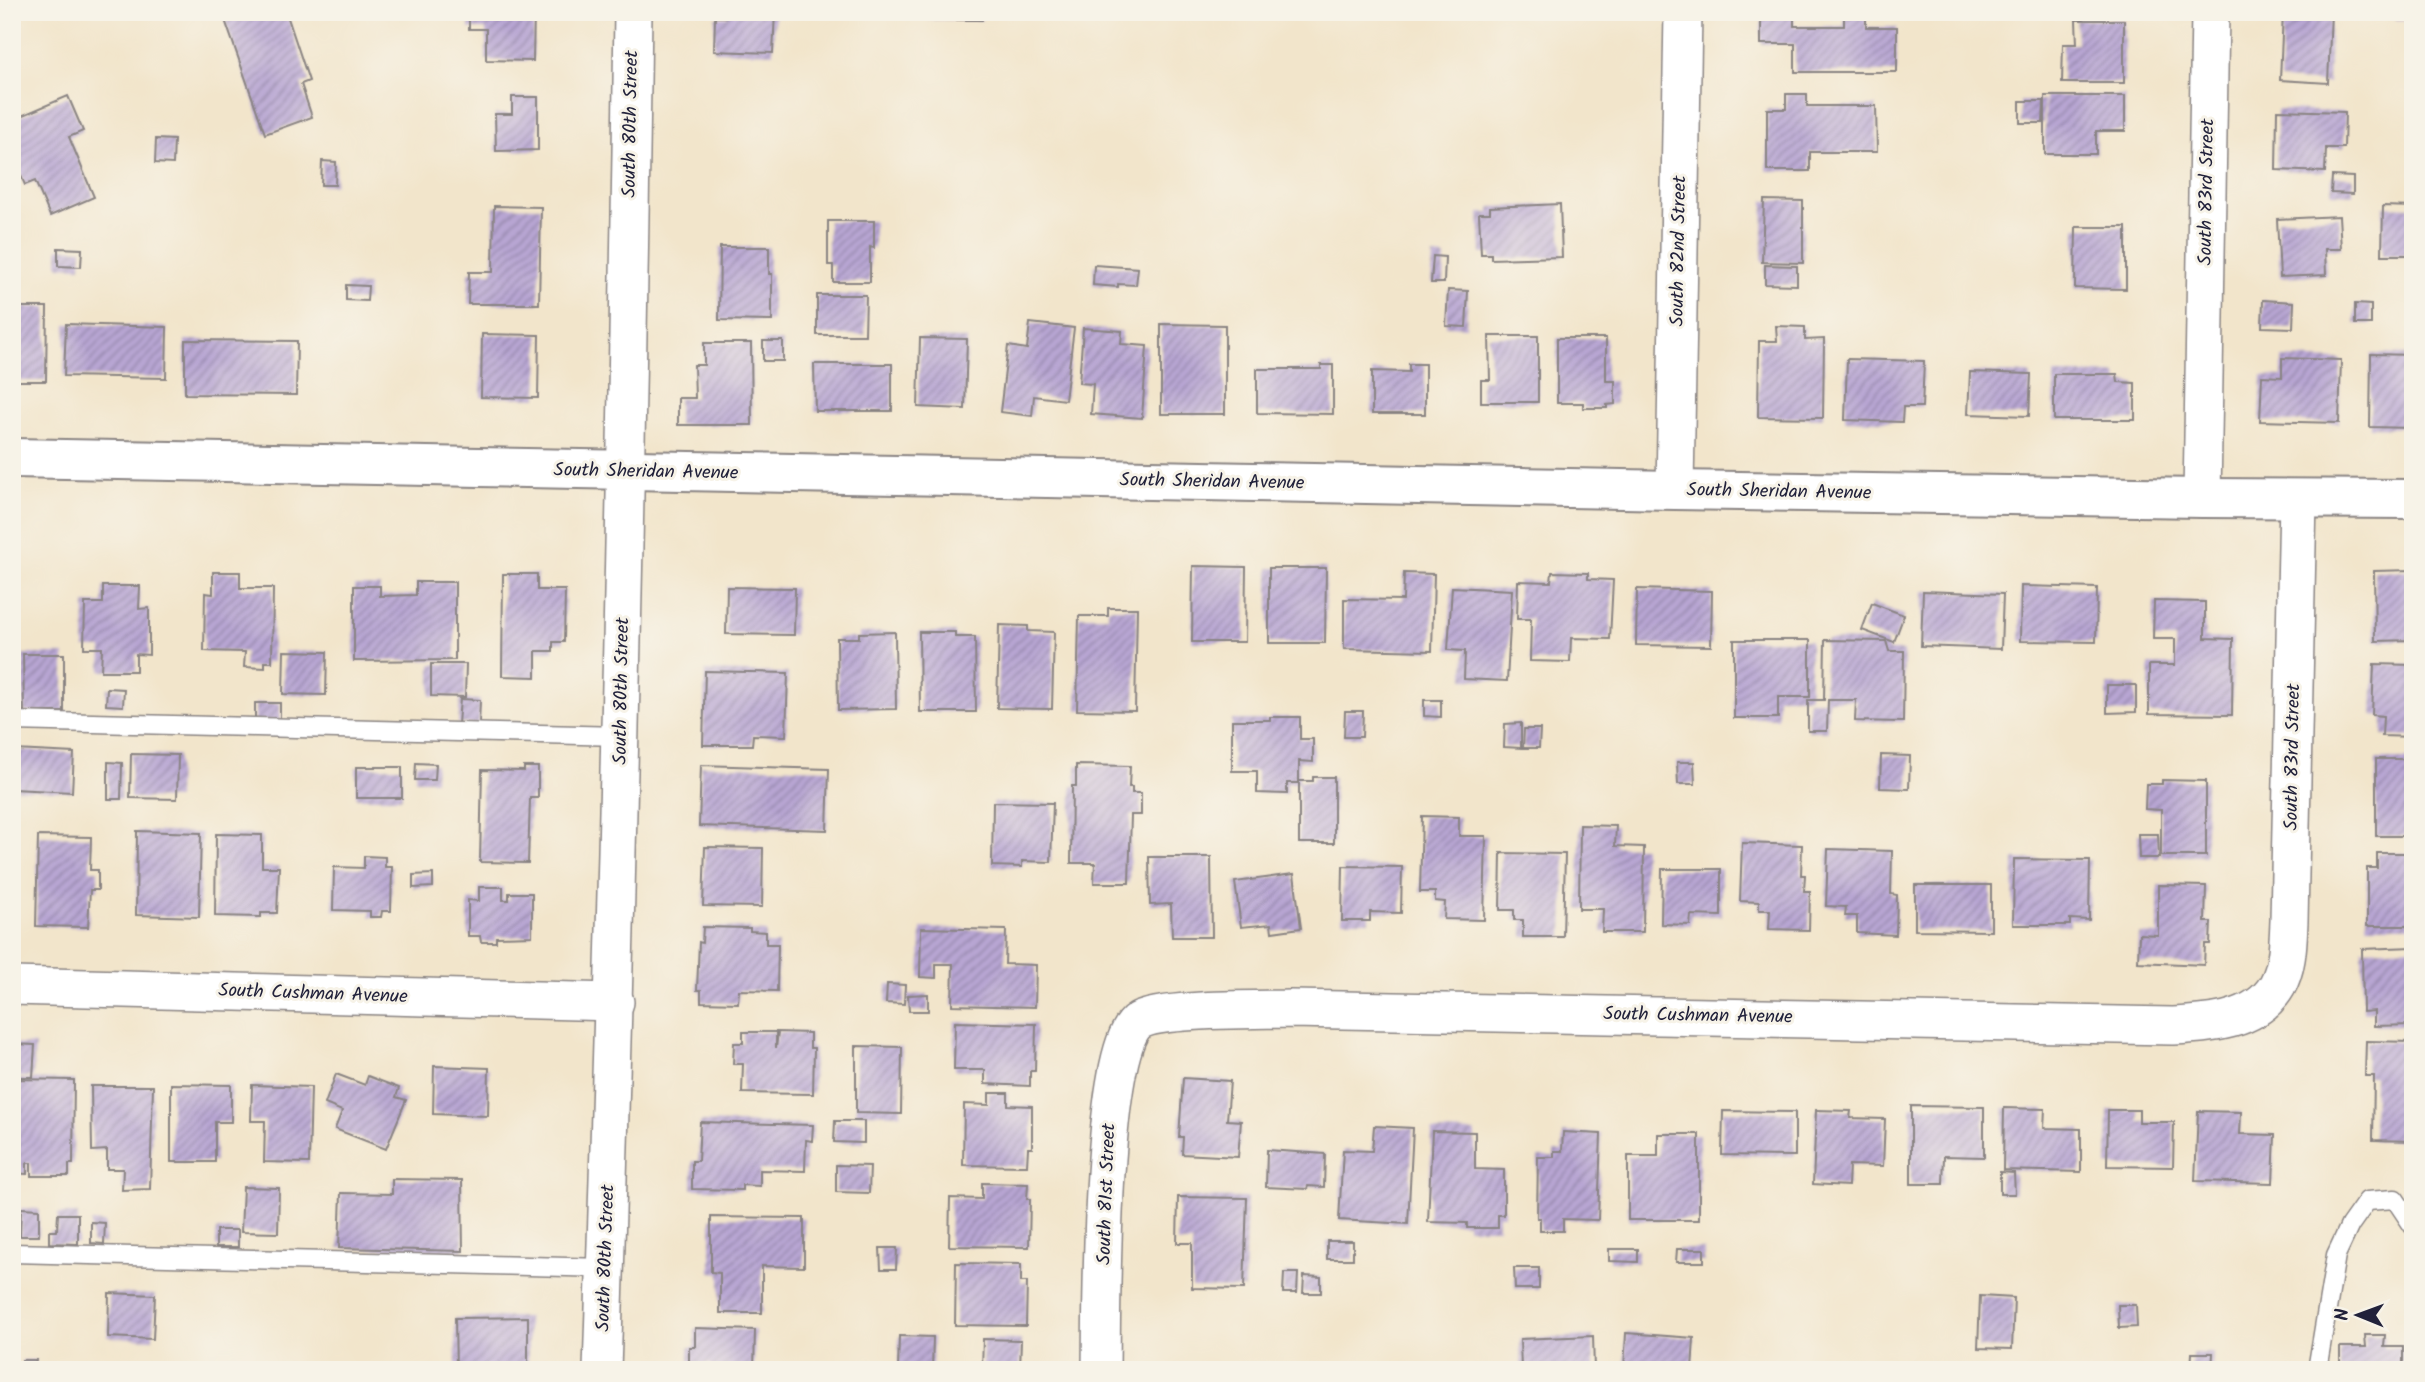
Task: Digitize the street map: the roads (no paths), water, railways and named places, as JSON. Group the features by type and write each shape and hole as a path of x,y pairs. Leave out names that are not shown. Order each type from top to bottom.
{"street":[{"name":"South 80th Street","path":"602,1370 615,1002 627,471 633,12"},
{"name":"South 82nd Street","path":"1675,491 1683,12"},
{"name":"South 83rd Street","path":"2202,498 2210,12"},
{"name":"South Sheridan Avenue","path":"12,458 1675,491 2413,499"},
{"name":"South 83rd Street","path":"2258,1006 2277,985 2281,976 2289,921 2298,499"},
{"name":"South Cushman Avenue","path":"12,986 615,1002"},
{"name":"South Cushman Avenue","path":"1136,1023 1145,1018 1186,1013 1291,1009 2172,1026 2213,1023 2243,1014 2258,1006"},
{"name":"South 81st Street","path":"1101,1370 1108,1129 1118,1065 1129,1031 1136,1023"}],"lane":[{"path":"12,721 621,736"},
{"path":"2317,1370 2336,1255 2350,1225 2367,1201 2395,1199 2413,1226"},
{"path":"12,1253 605,1268"}]}
